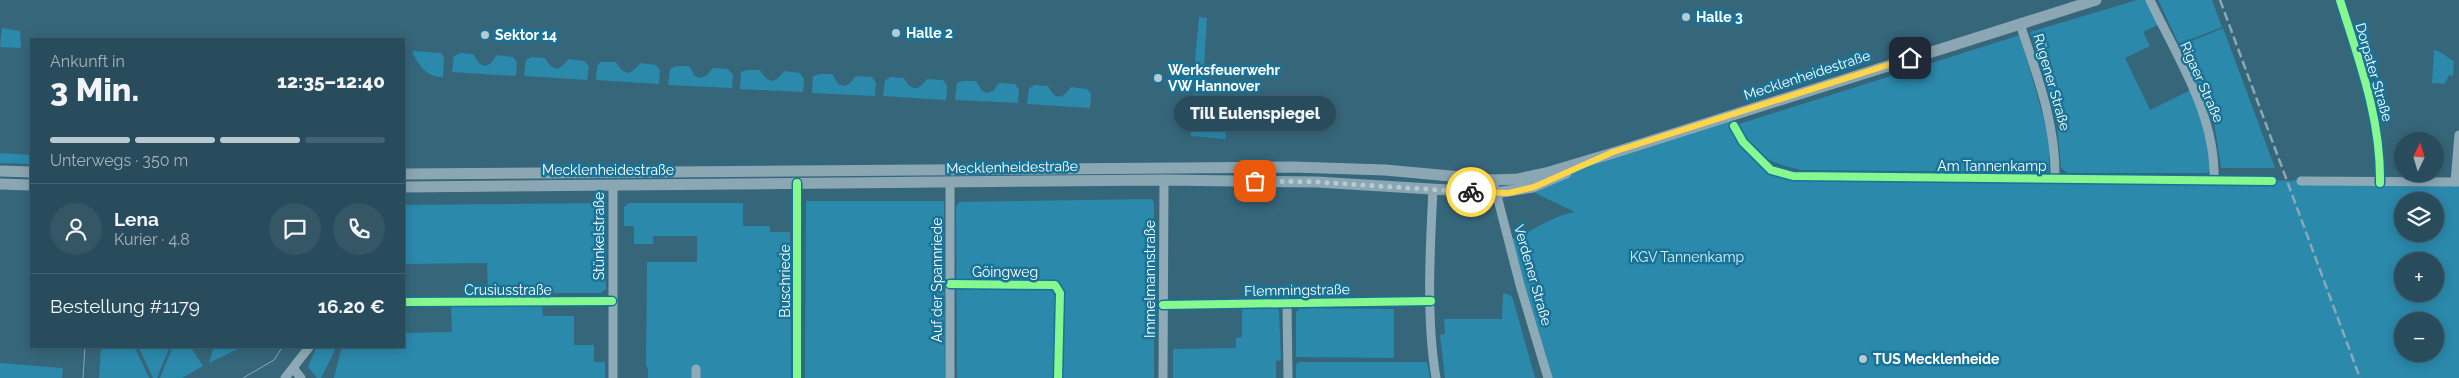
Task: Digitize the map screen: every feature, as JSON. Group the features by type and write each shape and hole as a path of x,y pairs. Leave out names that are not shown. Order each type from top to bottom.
{"main road":[{"name":"Mecklenheidestraße","path":"405,174 1293,167 1385,170 1494,180 1518,178 1546,173 2096,0"},
{"name":"Mecklenheidestraße","path":"405,187 1164,180 1274,181 1496,194 1534,187 1613,152"},
{"path":"1274,181 1293,167"},
{"path":"1153,168 1164,180"},
{"path":"0,171 30,172"},
{"path":"0,184 30,185"}],"street":[{"name":"Rigaer Straße","path":"2150,0 2204,115 2213,148 2214,180"},
{"name":"Dorpater Straße","path":"2340,0 2373,108 2380,151 2380,183"},
{"name":"Rügener Straße","path":"2020,24 2051,121 2056,178"},
{"name":"Am Tannenkamp","path":"1734,126 1743,142 1771,170 1793,176 2272,181"},
{"path":"2301,181 2457,182 2459,135"},
{"name":"Immelmannstraße","path":"1163,378 1164,180"},
{"name":"Verdener Straße","path":"1494,180 1496,194 1548,378"},
{"name":"Buschriede","path":"797,183 798,378"},
{"name":"Auf der Spannriede","path":"950,183 950,378"},
{"name":"Stünkelstraße","path":"613,185 613,378"},
{"path":"1433,189 1431,301 1433,359 1436,378"},
{"name":"Göingweg","path":"950,284 1055,285 1060,293 1058,378"},
{"name":"Crusiusstraße","path":"405,302 612,301"},
{"name":"Flemmingstraße","path":"1163,305 1431,301"},
{"path":"1287,302 1288,378"},
{"path":"284,378 294,369 309,348"},
{"path":"294,369 301,378"}],"green space":[{"path":"2137,0 2146,0 2158,25 2143,32 2150,46 2125,58 2150,110 2191,90 2209,139 2211,170 2207,173 2068,173 2061,168 2056,115 2030,32"},
{"path":"2158,0 2212,0 2222,27 2179,44"},
{"path":"1199,17 1207,18 1203,85 1190,84 1186,80 1187,71 1194,71"},
{"path":"2,28 20,31 21,48 0,47"},
{"path":"2223,28 2275,168 2221,168 2214,122 2180,46"},
{"path":"2020,35 2049,137 2049,172 1801,170 1779,164 1763,156 1751,144 1739,124"},
{"path":"2434,50 2454,61 2453,76 2449,75 2445,84 2432,83"},
{"path":"412,51 441,53 444,57 443,77 432,75 423,69"},
{"path":"460,53 473,54 479,63 484,66 490,64 497,55 513,57 517,62 516,76 452,72 454,56"},
{"path":"532,57 545,58 550,65 556,68 562,66 568,59 584,61 589,66 587,80 524,76 526,60"},
{"path":"600,62 616,62 622,70 628,73 634,70 640,63 656,65 660,70 659,84 596,80 597,67"},
{"path":"676,66 689,66 695,76 700,78 706,76 713,68 728,69 733,75 732,88 668,85 670,69"},
{"path":"760,70 766,78 772,81 778,78 784,71 800,73 804,79 803,92 740,89 741,72"},
{"path":"832,74 838,84 844,86 849,84 856,76 872,77 876,83 875,96 812,93 813,76"},
{"path":"891,77 904,78 909,85 915,88 921,86 927,79 943,80 947,86 946,100 883,96 885,80"},
{"path":"976,81 982,91 987,93 993,91 999,83 1015,84 1019,90 1018,103 955,100 957,83"},
{"path":"1035,85 1048,86 1053,94 1059,97 1065,94 1071,87 1087,89 1091,94 1090,108 1027,104 1029,88"},
{"path":"1194,94 1206,95 1210,104 1222,106 1226,139 1191,136"},
{"name":"KGV Tannenkamp","path":"1731,115 1734,126 1771,170 1793,176 2459,182 2459,378 1548,378 1509,240 1557,217 1575,212 1537,194 1533,187 1613,153"},
{"path":"0,153 30,155 30,164 0,163"},
{"path":"1151,199 1154,202 1154,378 957,378 956,207 959,202"},
{"path":"806,201 944,201 945,378 805,378"},
{"path":"600,203 605,210 606,289 601,293 488,293 487,263 405,264 405,205"},
{"path":"629,203 743,203 743,226 770,226 770,232 790,232 791,378 648,378 646,365 647,262 697,262 697,236 653,236 653,244 634,244 634,226 624,226 624,207"},
{"path":"1503,293 1510,295 1513,299 1535,378 1445,378 1440,335 1445,334 1444,319 1502,319"},
{"path":"542,303 543,316 574,316 574,345 594,345 594,362 605,362 605,378 334,378 342,348 405,348 405,333 452,332 451,305"},
{"path":"1242,308 1277,308 1279,311 1281,360 1276,361 1276,378 1173,378 1173,349 1236,348 1236,338 1242,337"},
{"path":"1300,308 1394,309 1394,358 1296,357 1296,312"},
{"path":"101,348 135,348 149,378 99,378"},
{"path":"139,348 169,348 157,378 153,378"},
{"path":"172,348 191,348 203,366 182,378 160,378"},
{"path":"213,348 240,348 209,363"},
{"path":"316,348 336,348 321,378 317,378 308,367"},
{"path":"1299,362 1427,362 1430,378 1296,378 1296,364"},
{"path":"0,363 63,368 62,378 0,378"}],"tram line":[{"path":"83,378 85,348"},
{"path":"243,378 274,360 282,348"}],"railway":[{"path":"2220,0 2360,378"}],"cycle path":[{"path":"2340,0 2368,90 2377,136 2380,183"},
{"path":"1734,126 1743,142 1771,170 1793,176 2272,181"},
{"path":"797,183 797,378"},
{"path":"950,284 1055,285 1060,293 1058,378"},
{"path":"405,302 612,301"},
{"path":"1163,305 1431,301"}],"way so far":[{"path":"1255,181 1317,182 1471,192"}],"place":[{"name":"Halle 3","path":"1686,17"},
{"name":"Halle 2","path":"896,33"},
{"name":"Sektor 14","path":"485,35"},
{"name":"Werksfeuerwehr VW Hannover","path":"1158,78"},
{"name":"Till Eulenspiegel","path":"1255,181"},
{"name":"TUS Mecklenheide","path":"1863,359"}],"route":[{"path":"1471,192 1496,194 1521,191 1613,152 1910,58"}]}
